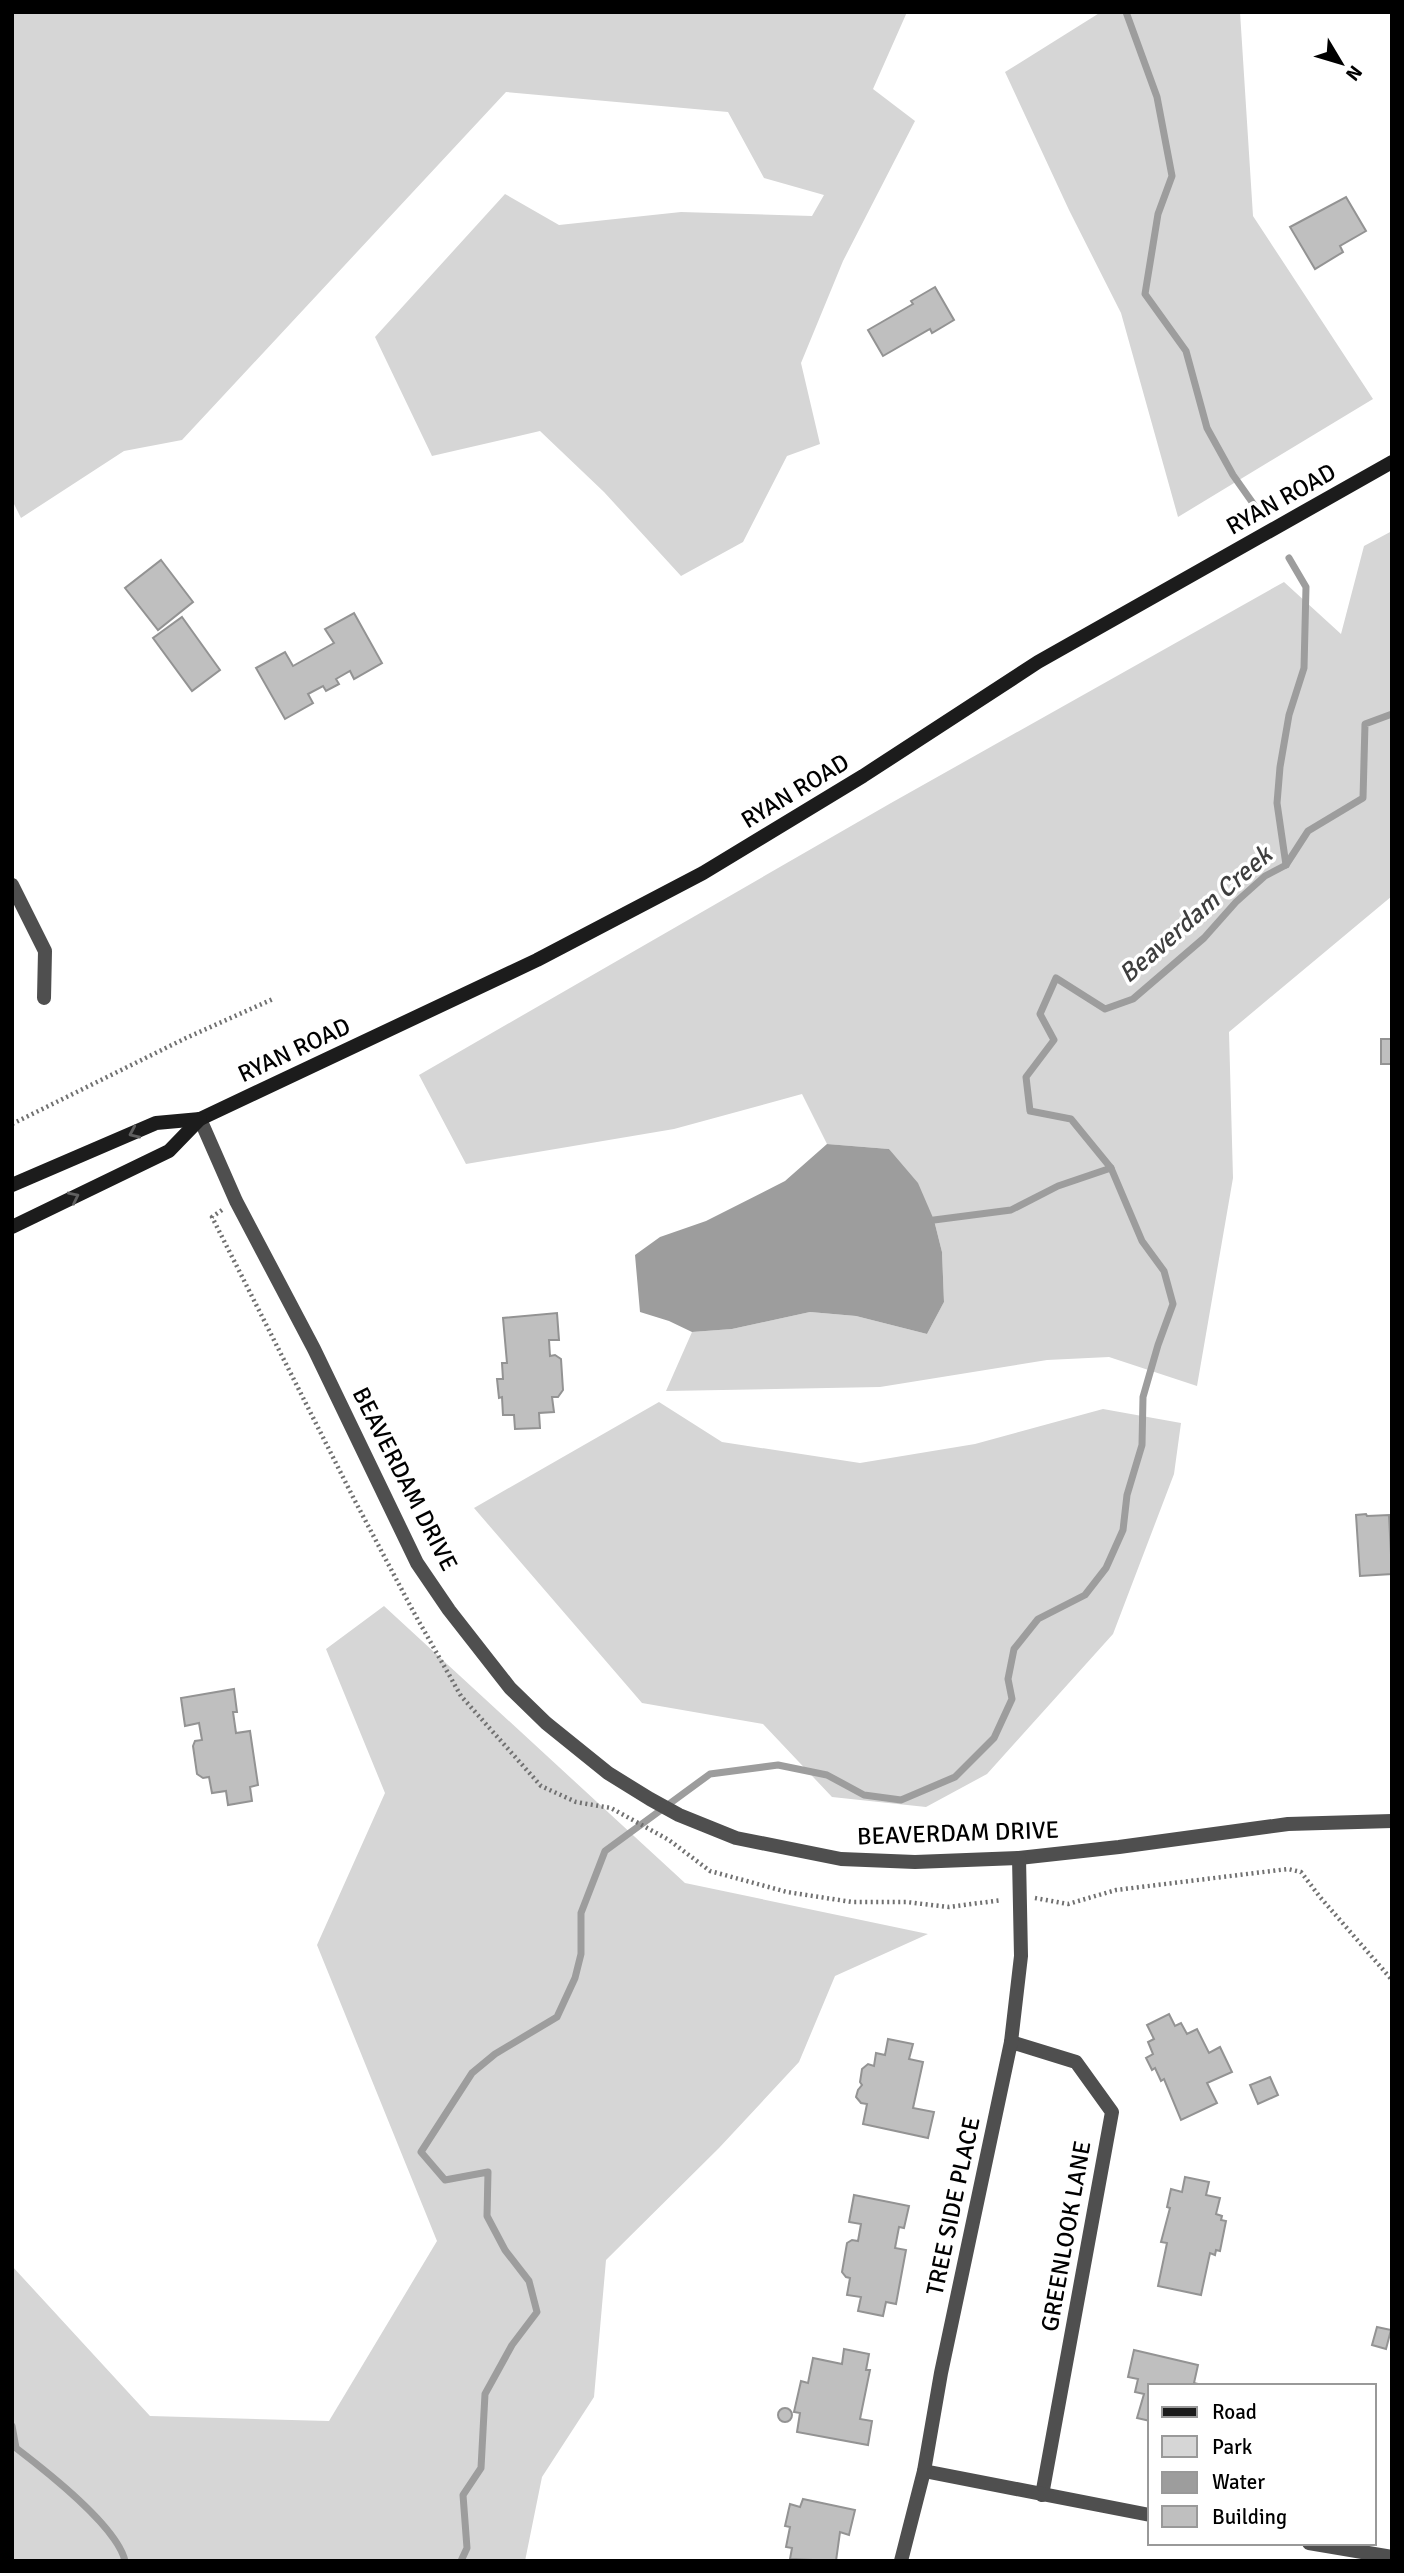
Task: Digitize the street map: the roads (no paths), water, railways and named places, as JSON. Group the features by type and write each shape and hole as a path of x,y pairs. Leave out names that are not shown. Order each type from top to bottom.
{"main road":[{"name":"RYAN ROAD","path":"12,1185 156,1123 200,1119 537,960 703,873 863,776 1038,662 1392,462"},
{"name":"RYAN ROAD","path":"12,1227 169,1151 200,1119"}],"street":[{"path":"12,886 45,951 44,998"},
{"name":"BEAVERDAM DRIVE","path":"200,1119 236,1201 314,1349 417,1563 449,1610 510,1688 545,1723 608,1773 650,1799 679,1815 736,1838 841,1860 915,1862 1019,1858 1288,1824 1392,1821"},
{"name":"TREE SIDE PLACE","path":"901,2561 924,2471 941,2373 1011,2042 1021,1956 1019,1858"},
{"name":"GREENLOOK LANE","path":"1011,2042 1076,2062 1112,2112 1042,2495"},
{"path":"924,2471 1148,2515"},
{"path":"1320,2545 1392,2557"}],"water":[{"path":"827,1144 889,1149 918,1183 934,1220 942,1252 944,1302 927,1334 856,1316 810,1312 732,1329 692,1332 640,1312 635,1255 660,1237 706,1221 785,1181"}],"waterway":[{"path":"1126,12 1157,97 1172,176 1158,214 1145,294 1186,351 1207,428 1233,475 1257,509"},
{"path":"1286,865 1277,803 1289,715 1304,668 1306,587 1289,558"},
{"name":"Beaverdam Creek","path":"461,2561 467,2548 463,2495 481,2468 485,2394 512,2345 537,2312 529,2281 505,2250 487,2216 488,2172 445,2180 421,2152 472,2073 495,2054 557,2017 575,1978 581,1954 581,1913 605,1851 710,1774 778,1765 827,1775 864,1795 901,1800 955,1777 994,1738 1012,1699 1008,1679 1014,1649 1038,1619 1085,1595 1106,1568 1123,1530 1127,1495 1142,1445 1143,1397 1173,1304 1164,1271 1142,1241 1111,1168 1071,1119 1030,1111 1026,1077 1054,1040 1040,1014 1056,978 1105,1009 1133,999 1204,938 1236,902 1265,876 1286,865 1308,831 1363,798 1365,724 1392,714"},
{"path":"934,1220 1011,1210 1058,1186 1111,1168"},
{"path":"12,2426 16,2448 95,2516 109,2532 125,2561"}]}
